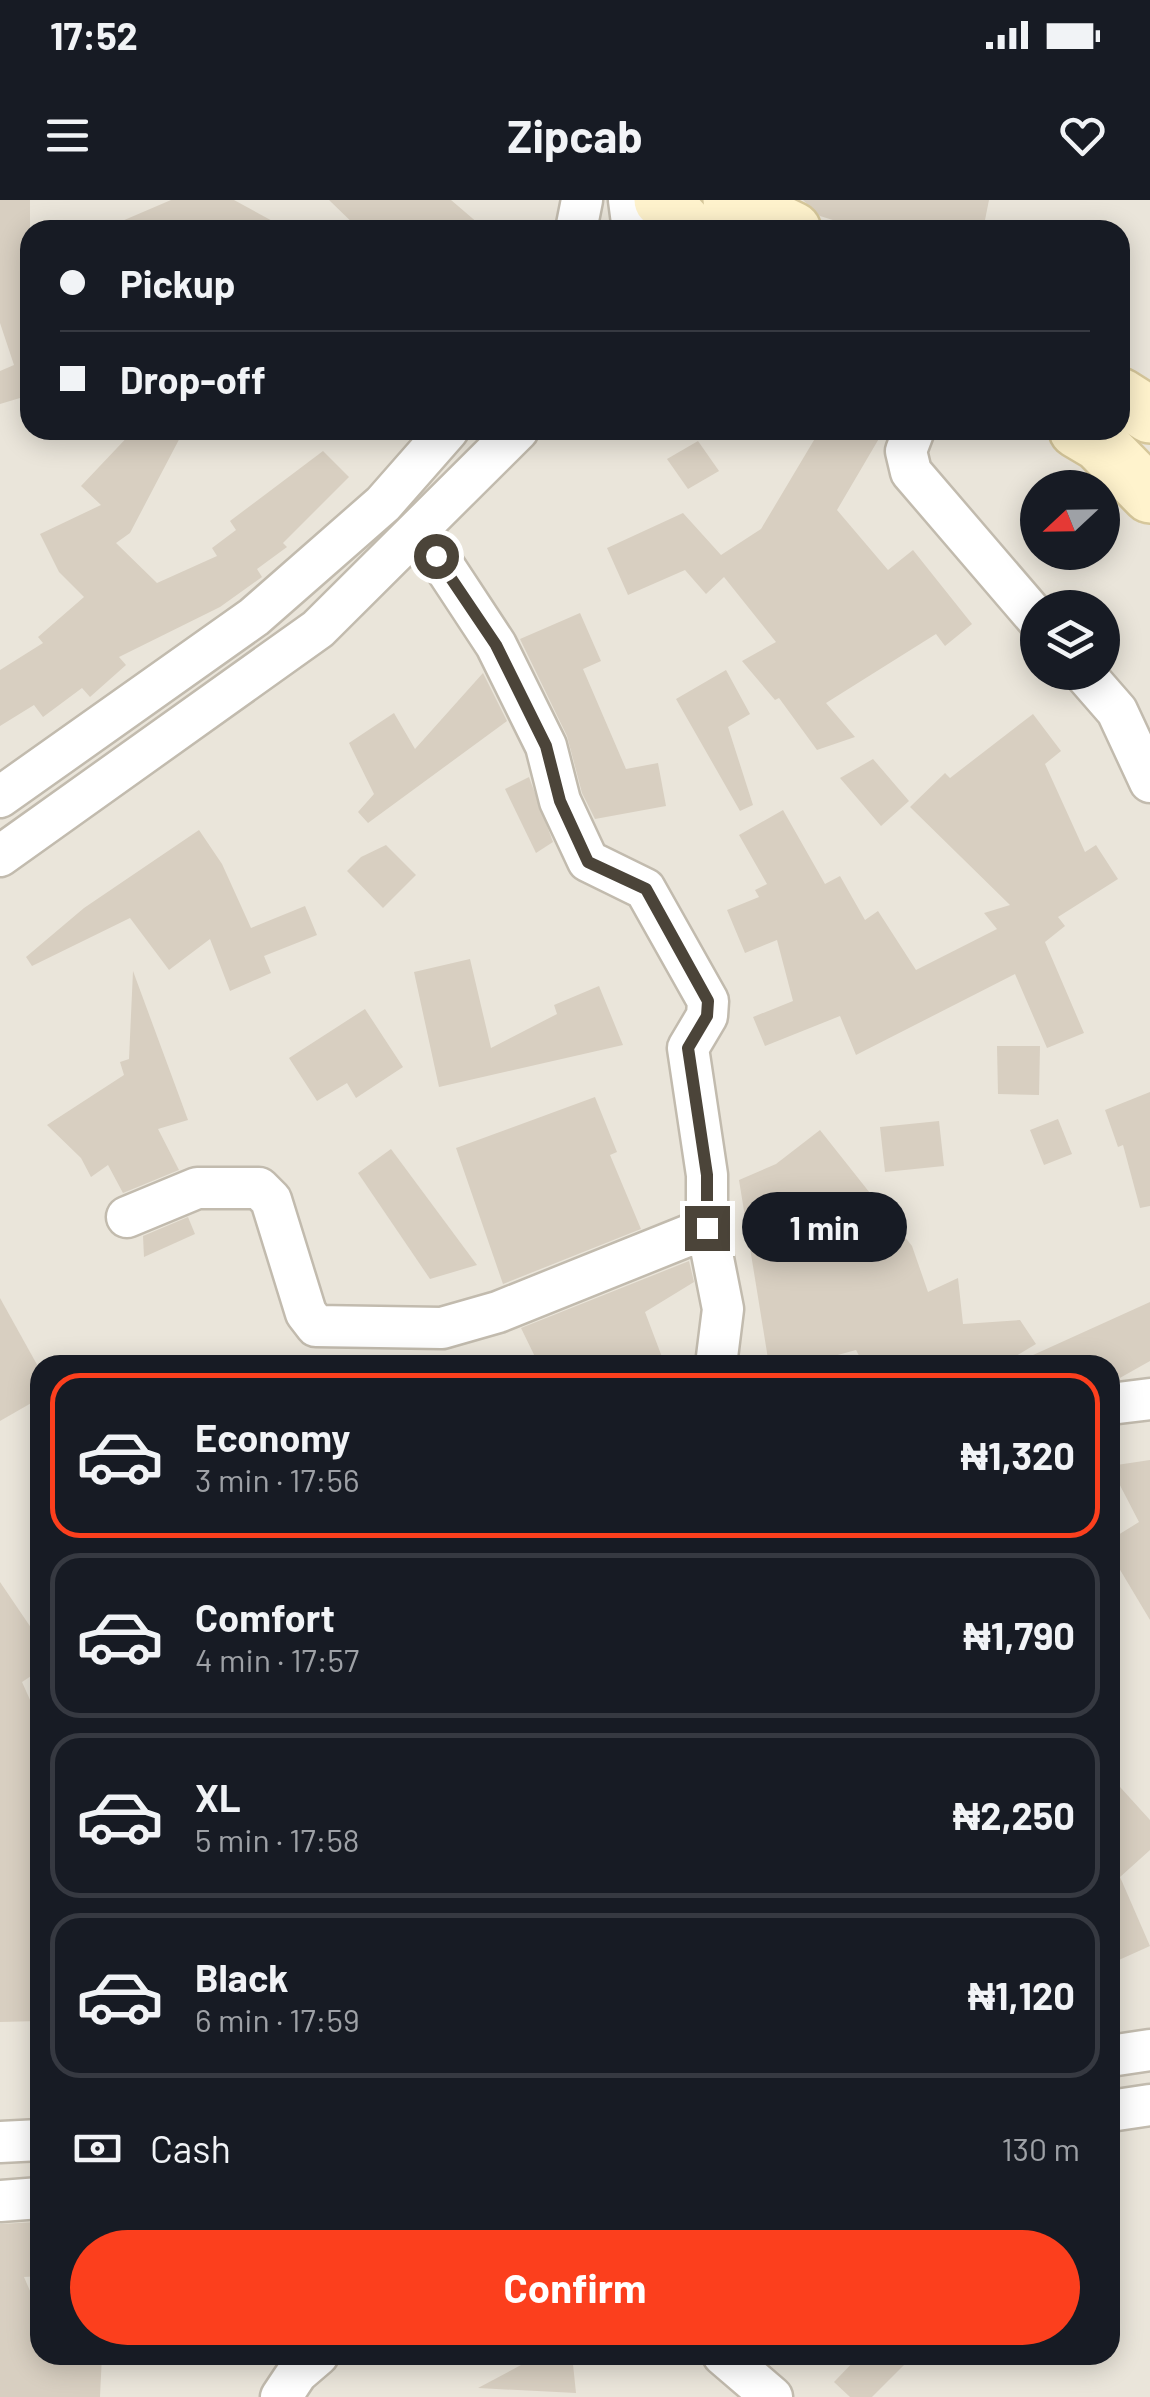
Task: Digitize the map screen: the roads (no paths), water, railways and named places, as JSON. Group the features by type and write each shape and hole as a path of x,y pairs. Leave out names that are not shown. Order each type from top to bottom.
{"main road":[{"path":"662,200 681,220"},
{"path":"731,200 772,220"},
{"path":"1093,440 1150,494"}],"street":[{"path":"0,797 254,617 383,504 439,440"},
{"path":"0,856 318,629 421,531 508,440"},
{"path":"910,440 906,450 912,472 1020,599"},
{"path":"421,531 496,645 546,746 560,801 588,862 646,889 708,1001 707,1016 688,1048 707,1175 707,1228 722,1309 717,1355"},
{"path":"1098,690 1116,711 1150,782"},
{"path":"126,1217 197,1188 258,1188 271,1200 306,1313 316,1326 352,1327 442,1328 498,1312 707,1228"},
{"path":"1120,1403 1150,1399"},
{"path":"1120,2054 1150,2050"},
{"path":"1120,2110 1150,2105"},
{"path":"0,2142 30,2140"},
{"path":"0,2201 30,2199"},
{"path":"281,2397 306,2365"},
{"path":"735,2365 772,2397"}]}
